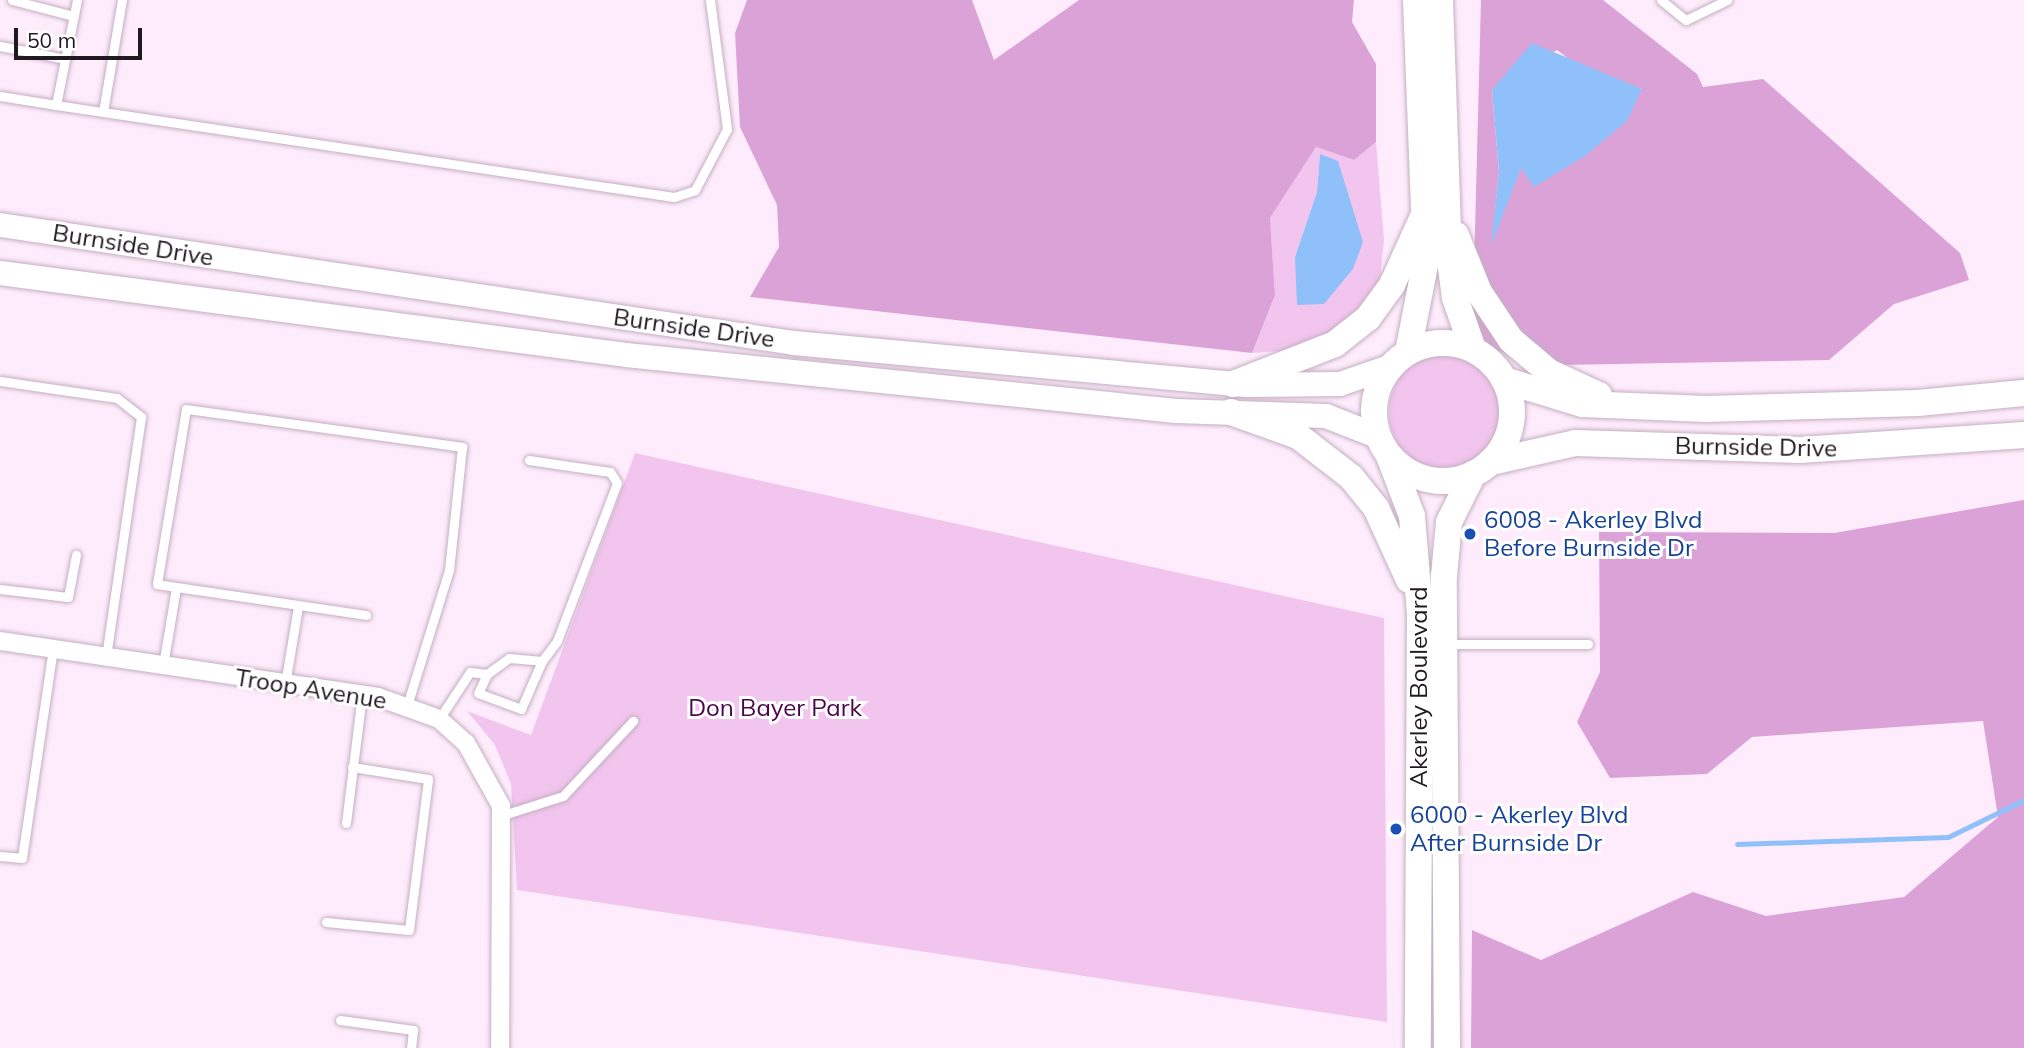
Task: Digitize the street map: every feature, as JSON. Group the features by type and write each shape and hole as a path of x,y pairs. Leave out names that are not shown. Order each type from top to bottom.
{"main road":[{"path":"1416,0 1435,213 1455,298 1473,349 1504,380 1511,423 1482,468 1430,480 1383,446 1377,388 1399,360 1424,295 1435,213 1440,0"},
{"path":"1233,384 1335,344 1368,318 1392,285 1435,213"},
{"path":"1435,213 1479,292 1511,340 1558,377 1626,406"},
{"name":"Burnside Drive","path":"0,225 794,343 1233,384 1340,384 1399,360"},
{"name":"Burnside Drive","path":"0,273 626,355 1231,412 1326,416 1383,446"},
{"path":"1399,360 1430,343 1473,349"},
{"name":"Burnside Drive","path":"1504,380 1548,397 1626,406 1797,408 2024,393"},
{"path":"1231,412 1298,436 1351,477 1400,551 1420,614"},
{"name":"Burnside Drive","path":"1482,468 1576,443 1800,450 2024,435"},
{"name":"Akerley Boulevard","path":"1383,446 1412,516 1420,614 1418,1048"},
{"name":"Akerley Boulevard","path":"1447,1048 1444,644 1449,522 1482,468"}],"street":[{"name":"Troop Avenue","path":"0,641 362,695 407,706 439,719 485,771 500,816 499,1048"}],"lane":[{"path":"12,0 74,16"},
{"path":"56,105 78,0"},
{"path":"103,112 122,0"},
{"path":"0,96 674,197 695,190 727,129 710,0"},
{"path":"1661,0 1686,20 1727,0"},
{"path":"0,46 65,59"},
{"path":"0,381 117,398 141,417 106,657"},
{"path":"366,615 157,584 186,409 463,447 449,570 407,706"},
{"path":"530,460 610,472 617,483 557,641 542,661 521,709 478,693 487,674 509,658 542,661"},
{"path":"0,589 68,597 76,555"},
{"path":"163,665 176,588"},
{"path":"285,684 298,606"},
{"path":"1444,644 1588,645"},
{"path":"0,856 22,859 53,649"},
{"path":"439,719 470,673 487,674"},
{"path":"345,823 362,695"},
{"path":"500,816 563,796 633,721"},
{"path":"326,922 409,930 428,779 352,767"},
{"path":"340,1020 413,1030 411,1048"}],"green space":[{"path":"1376,142 1384,240 1376,314 1338,347 1252,353 1275,295 1270,218 1316,147 1354,160","holes":["1320,154 1363,242 1295,257 1317,192"]},
{"path":"1449,352 1472,357 1491,370 1504,389 1509,412 1504,435 1491,454 1472,467 1449,472 1426,467 1407,454 1394,435 1389,412 1394,389 1407,370 1426,357"},
{"name":"Don Bayer Park","path":"635,453 1384,618 1387,1022 517,890 511,784 495,745 467,711 531,735"}],"shaded area":[{"path":"747,0 972,0 994,60 1079,0 1354,0 1352,22 1376,64 1376,142 1354,160 1316,147 1270,218 1275,295 1252,353 750,297 779,247 777,205 740,127 735,33"},
{"path":"1481,0 1603,0 1697,74 1703,87 1763,79 1960,253 1969,280 1894,304 1829,360 1561,365 1472,345","holes":["1557,50 1581,68 1642,89 1521,167 1492,242 1499,172 1492,90"]},
{"path":"2024,500 2024,1048 1471,1048 1472,930 1541,960 1693,892 1766,916 1904,897 1998,817 1983,721 1752,737 1707,774 1610,778 1577,722 1600,672 1599,532 1834,533"}],"water":[{"path":"1532,43 1642,89 1627,121 1585,156 1534,187 1521,168 1491,246 1499,172 1492,90"},
{"path":"1320,154 1338,161 1363,242 1353,269 1324,304 1297,305 1295,257 1317,192"}],"waterway":[{"path":"1737,844 1948,837 2024,800"}],"place":[{"name":"6008 - Akerley Blvd Before Burnside Dr","path":"1470,534"},
{"name":"6000 - Akerley Blvd After Burnside Dr","path":"1396,829"}]}
